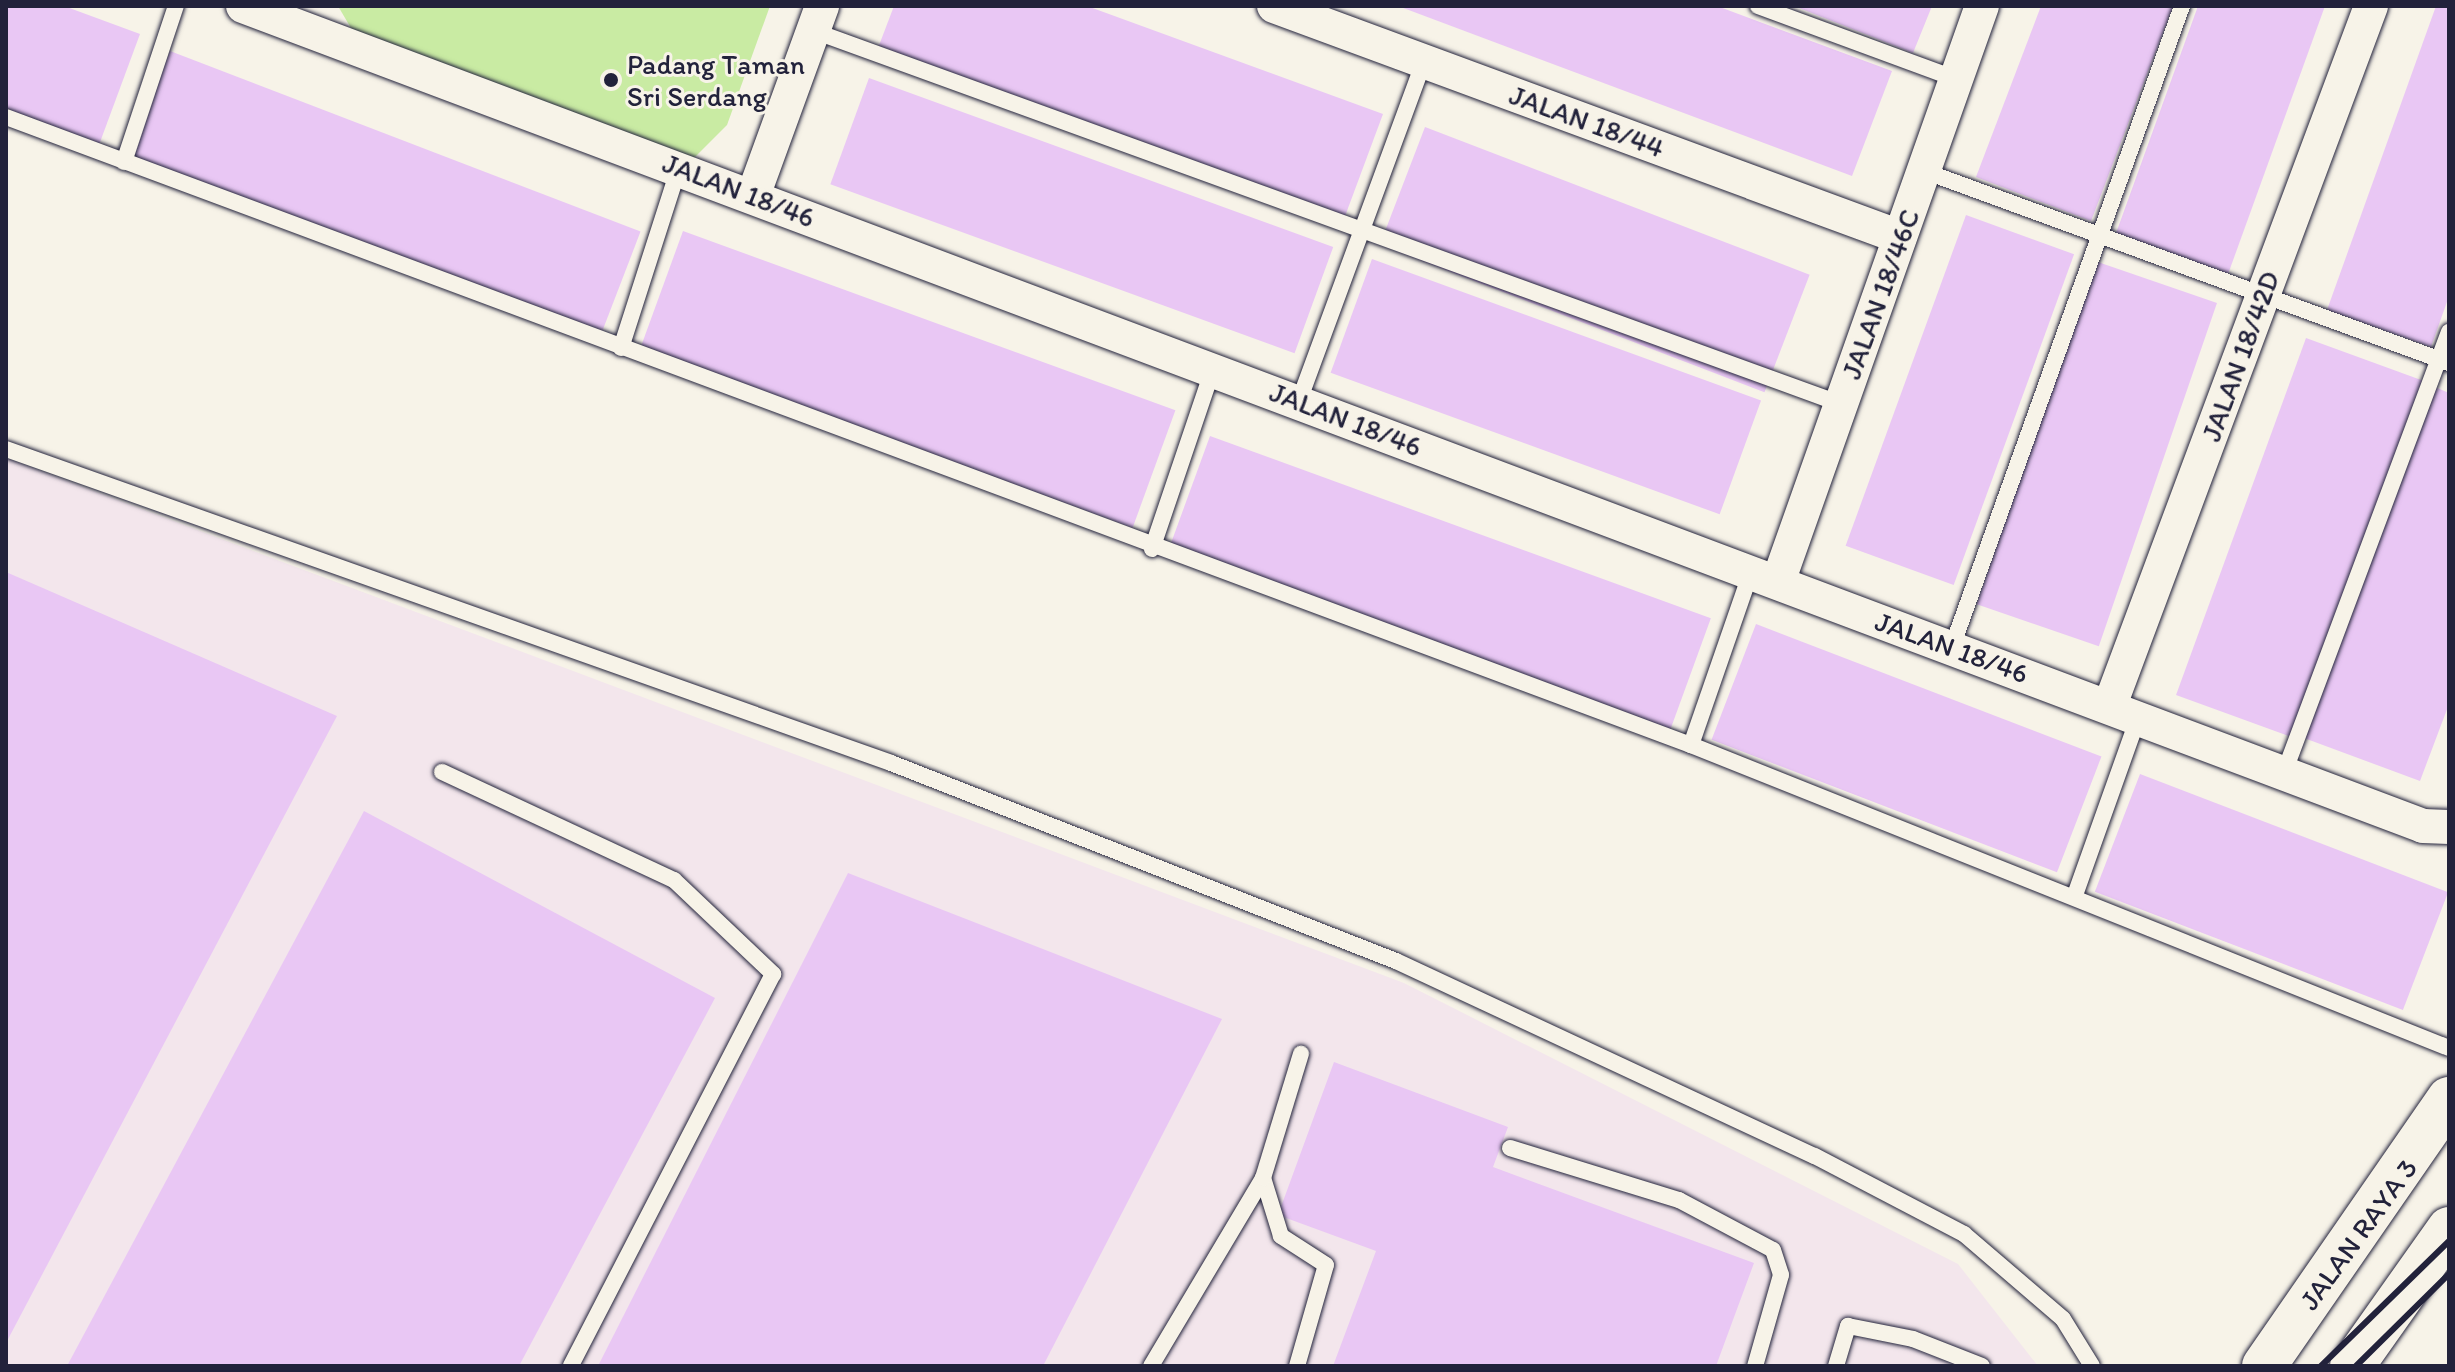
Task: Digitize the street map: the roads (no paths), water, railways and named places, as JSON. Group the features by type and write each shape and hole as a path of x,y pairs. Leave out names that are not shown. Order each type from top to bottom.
{"street":[{"name":"JALAN 18/46","path":"243,6 307,16 753,196 2423,826 2449,827"},
{"name":"JALAN 18/44","path":"1274,6 1900,237"},
{"name":"JALAN 18/46C","path":"1764,577 1841,404 1982,6"},
{"name":"JALAN 18/42D","path":"2124,712 2263,295 2371,6"},
{"path":"753,196 818,18"},
{"name":"JALAN RAYA 3","path":"2264,1366 2449,1099"},
{"path":"2352,1366 2449,1229"}],"lane":[{"path":"124,162 176,6"},
{"path":"1758,6 1956,79"},
{"path":"1952,647 2096,234 2182,6"},
{"path":"818,18 1360,234 1841,404"},
{"path":"1299,401 1424,61"},
{"path":"6,117 1152,549 1691,745 2075,895 2449,1048"},
{"path":"621,348 679,167"},
{"path":"1924,171 2444,361"},
{"path":"2284,773 2444,361 2449,332"},
{"path":"1152,549 1213,369"},
{"path":"6,449 891,763 1396,961 1815,1156 1964,1234 2063,1319 2092,1366"},
{"path":"1691,745 1764,577"},
{"path":"2075,895 2124,712"},
{"path":"442,772 674,880 773,974 571,1366"},
{"path":"1151,1366 1263,1178 1301,1054"},
{"path":"1510,1148 1679,1200 1773,1250 1781,1275 1755,1366"},
{"path":"1263,1178 1281,1236 1326,1265 1297,1366"},
{"path":"1836,1366 1848,1326 1913,1339 1982,1366"}],"railway":[{"path":"2321,1366 2449,1241"},
{"path":"2356,1366 2449,1274"}],"place":[{"name":"Padang Taman Sri Serdang","path":"611,80"}]}
